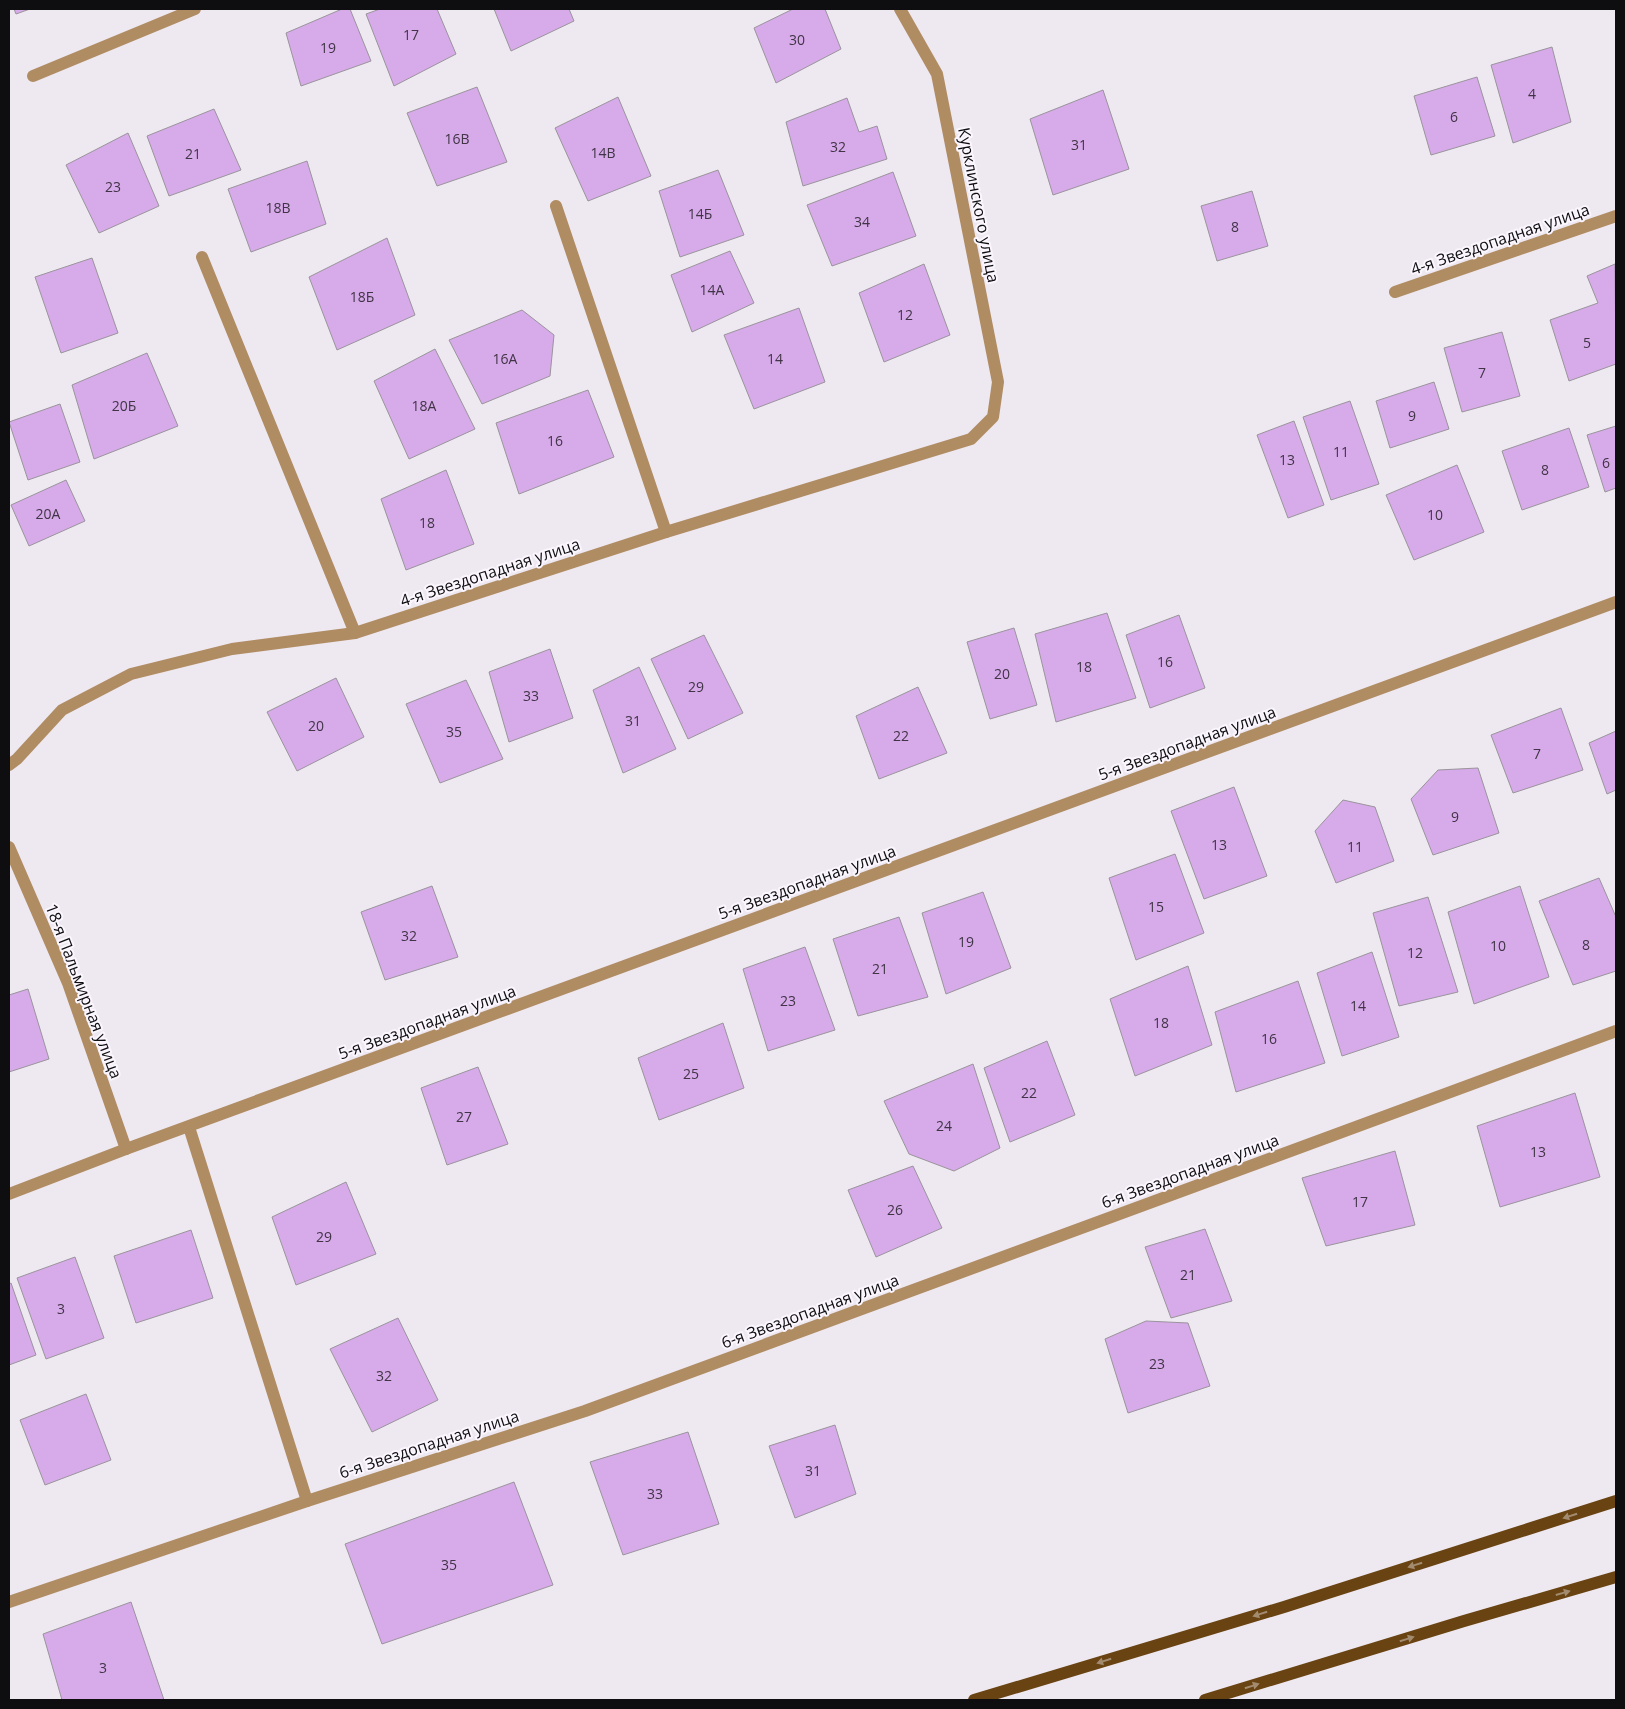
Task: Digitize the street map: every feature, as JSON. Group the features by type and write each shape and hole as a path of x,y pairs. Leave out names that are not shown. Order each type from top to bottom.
{"main road":[{"path":"974,1700 1284,1607 1616,1501"},
{"path":"1205,1700 1616,1577"}],"street":[{"path":"33,76 195,9"},
{"name":"Курклинского улица","path":"900,9 937,74 998,382 993,417"},
{"path":"556,206 666,532"},
{"name":"4-я Звездопадная улица","path":"1395,292 1616,216"},
{"path":"202,257 355,633"},
{"name":"4-я Звездопадная улица","path":"9,764 62,710 132,674 232,649 355,633 666,532 971,439 993,417"},
{"name":"5-я Звездопадная улица","path":"9,1194 126,1149 1616,602"},
{"name":"18-я Пальмирная улица","path":"9,847 68,983 126,1149"},
{"name":"6-я Звездопадная улица","path":"9,1602 307,1501 585,1411 1616,1031"},
{"path":"189,1127 307,1501"}],"building":[{"path":"14,9 30,9 16,14"},
{"path":"342,9 350,9 371,61 301,86 286,33"},
{"path":"380,9 437,9 456,54 394,86 366,14"},
{"path":"494,9 569,9 574,21 511,51"},
{"path":"793,9 825,9 841,49 776,83 754,28"},
{"path":"1552,47 1571,122 1513,143 1491,65"},
{"path":"1477,77 1495,136 1431,155 1414,96"},
{"path":"477,87 507,162 437,186 407,113"},
{"path":"1103,90 1129,169 1053,195 1030,119"},
{"path":"618,97 651,176 588,201 555,128"},
{"path":"847,98 859,132 877,126 887,159 803,186 786,122"},
{"path":"214,109 241,170 169,196 147,136"},
{"path":"128,133 159,206 99,233 66,165"},
{"path":"307,161 326,224 251,252 228,189"},
{"path":"718,170 744,235 680,257 659,191"},
{"path":"893,172 916,236 832,266 807,205"},
{"path":"1252,191 1268,246 1217,261 1201,206"},
{"path":"387,238 415,315 337,350 309,277"},
{"path":"730,251 754,303 692,332 671,275"},
{"path":"92,258 118,333 61,353 35,277"},
{"path":"924,264 950,335 884,362 859,293"},
{"path":"1615,264 1616,364 1569,381 1550,320 1598,303 1587,276"},
{"path":"799,308 825,382 754,409 724,335"},
{"path":"522,310 554,335 550,376 482,404 449,340"},
{"path":"1502,332 1520,396 1462,412 1444,348"},
{"path":"435,349 475,429 409,459 374,381"},
{"path":"147,353 178,426 94,459 72,385"},
{"path":"1434,382 1449,429 1390,448 1376,401"},
{"path":"588,390 614,457 519,494 496,423"},
{"path":"1350,401 1379,484 1331,500 1303,417"},
{"path":"60,404 80,462 28,480 9,422"},
{"path":"1294,421 1324,505 1288,518 1257,435"},
{"path":"1616,426 1616,488 1605,492 1587,435"},
{"path":"1569,428 1589,487 1522,510 1502,451"},
{"path":"1457,465 1484,532 1414,560 1386,495"},
{"path":"446,470 474,544 406,570 381,499"},
{"path":"66,480 85,521 29,546 11,505"},
{"path":"1107,613 1136,698 1056,722 1035,634"},
{"path":"1179,615 1205,688 1150,708 1126,635"},
{"path":"1014,628 1037,705 990,719 967,642"},
{"path":"704,635 743,713 688,739 651,659"},
{"path":"550,649 573,718 509,742 489,672"},
{"path":"639,667 676,749 623,773 593,690"},
{"path":"336,678 364,737 297,771 267,712"},
{"path":"466,680 503,759 440,783 406,704"},
{"path":"918,687 947,753 879,779 856,716"},
{"path":"1561,708 1583,770 1513,793 1491,735"},
{"path":"1616,731 1616,790 1607,794 1589,743"},
{"path":"1478,768 1499,833 1433,855 1411,799 1438,770"},
{"path":"1234,787 1267,876 1204,899 1171,811"},
{"path":"1343,800 1375,807 1394,861 1336,883 1315,831"},
{"path":"1175,854 1204,933 1136,960 1109,878"},
{"path":"1599,878 1616,917 1616,971 1573,985 1539,901"},
{"path":"432,886 458,957 385,980 361,912"},
{"path":"1520,886 1549,977 1474,1004 1448,912"},
{"path":"983,892 1011,968 946,994 922,913"},
{"path":"1428,897 1458,992 1399,1006 1373,913"},
{"path":"899,917 928,997 858,1016 833,939"},
{"path":"805,947 835,1030 768,1051 743,969"},
{"path":"1372,952 1399,1037 1342,1056 1317,973"},
{"path":"1188,966 1212,1045 1135,1076 1110,999"},
{"path":"1298,981 1325,1063 1236,1092 1215,1012"},
{"path":"28,989 49,1059 9,1072 9,995"},
{"path":"723,1023 744,1088 659,1120 638,1058"},
{"path":"1047,1041 1075,1115 1010,1142 984,1068"},
{"path":"973,1064 1000,1148 954,1171 909,1154 884,1101"},
{"path":"478,1067 508,1144 447,1165 421,1088"},
{"path":"1575,1093 1600,1177 1500,1207 1477,1126"},
{"path":"1395,1151 1415,1225 1326,1246 1302,1178"},
{"path":"913,1166 942,1228 876,1257 848,1190"},
{"path":"346,1182 376,1254 296,1285 272,1217"},
{"path":"1205,1229 1232,1301 1171,1318 1145,1247"},
{"path":"191,1230 213,1298 136,1323 114,1256"},
{"path":"75,1257 104,1338 46,1359 17,1278"},
{"path":"11,1283 36,1355 9,1365 9,1284"},
{"path":"398,1318 438,1400 372,1432 330,1349"},
{"path":"1146,1321 1188,1323 1210,1386 1128,1413 1105,1339"},
{"path":"86,1394 111,1460 45,1485 20,1420"},
{"path":"835,1425 856,1494 795,1518 769,1446"},
{"path":"688,1432 719,1524 623,1555 590,1462"},
{"path":"514,1482 553,1585 382,1644 345,1544"},
{"path":"131,1602 164,1700 62,1700 43,1634"}]}
